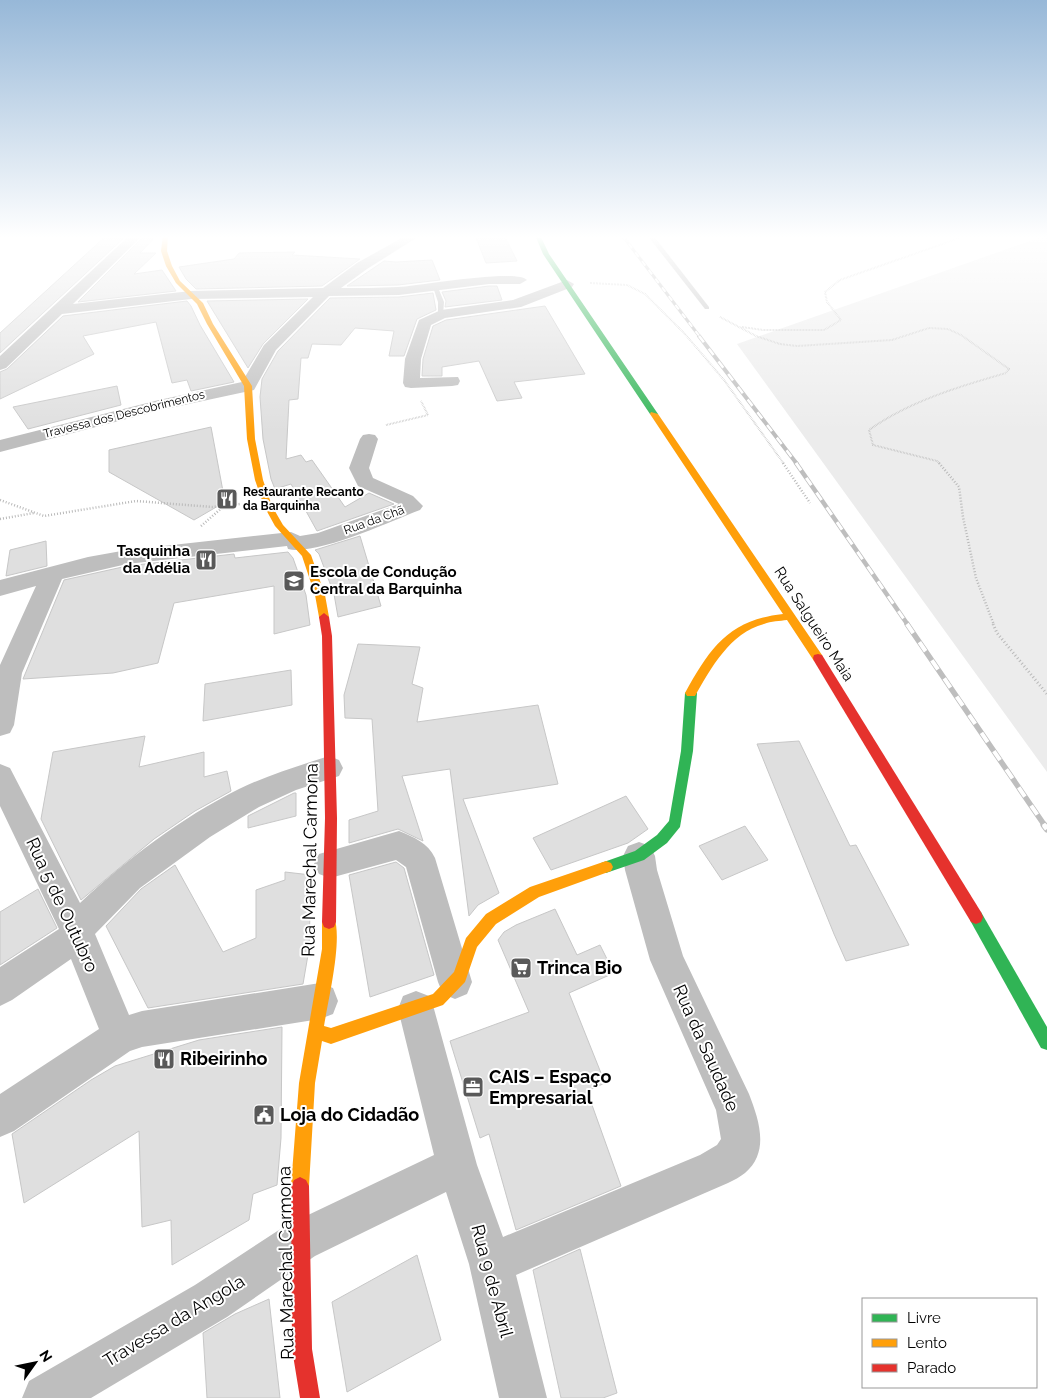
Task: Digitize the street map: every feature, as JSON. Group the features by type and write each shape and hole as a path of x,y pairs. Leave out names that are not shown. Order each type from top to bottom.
{"street":[{"path":"0,365 67,300"},
{"path":"56,310 144,300"},
{"path":"197,300 239,375 248,386 270,348 318,300"},
{"path":"452,381 411,383 413,359 424,323 441,314 516,304 526,300"},
{"name":"Rua Salgueiro Maia","path":"578,300 791,616 903,794 1047,1042"},
{"name":"Travessa dos Descobrimentos","path":"0,446 159,405 248,386"},
{"name":"Rua Marechal Carmona","path":"248,386 250,439 259,480 279,526 306,554 320,595 327,636 330,864 329,949 307,1082 300,1191 302,1349 310,1398"},
{"name":"Rua da Chã","path":"294,541 322,539 413,506 406,500 365,482 359,468 369,439"},
{"path":"0,588 127,556 294,541"},
{"path":"0,725 9,673 52,575"},
{"path":"0,1117 120,1036 142,1028 318,1017 331,1036 416,1009 438,1000 460,977 471,943 492,919 535,892 639,856 662,840 675,823 687,751 691,693 701,675 722,646 746,627 760,621 791,616"},
{"path":"0,988 77,932 129,878 199,828 249,798 329,768"},
{"name":"Rua 5 de Outubro","path":"0,776 77,932 120,1036"},
{"path":"330,864 399,845 419,858 455,982"},
{"name":"Rua da Saudade","path":"491,1264 714,1169 730,1159 742,1145 735,1108 667,960 641,870 639,856"},
{"name":"Rua 9 de Abril","path":"416,1009 457,1165 491,1264 523,1398"},
{"name":"Travessa da Angola","path":"46,1398 211,1301 300,1241 457,1165"}],"lane":[{"path":"441,300 441,314"},
{"path":"700,300 706,308"}],"path":[{"path":"651,300 685,334 718,372 810,503"},
{"path":"739,327 763,330 824,330 841,320 827,300"},
{"path":"706,308 756,336 780,344 797,346 892,340 930,328 948,329 961,335 1008,369 1006,373 944,391 928,400 890,415 869,430 873,445 936,460 959,487 963,517 976,578 996,633 1047,694"},
{"path":"369,439 376,438 381,426 428,415 411,383"},
{"path":"0,500 44,516 136,501 212,507 225,505"},
{"path":"0,519 36,513"}],"shaded area":[{"path":"861,300 1047,300 1047,772 737,344"}],"building":[{"path":"36,300 57,300 0,353 0,333"},
{"path":"307,300 263,344 248,368 207,301"},
{"path":"328,300 434,300 436,310 417,319 404,356 389,356 394,331 355,328 341,345 312,344 308,358 301,358 298,399 289,400 286,459 301,455 306,462 312,460 345,507 369,493 394,504 317,531 291,484 275,489 271,479 263,439 260,397 262,379 278,351"},
{"path":"446,300 500,300 445,307"},
{"path":"187,301 234,382 191,391 187,380 172,383 156,322 83,336 94,354 0,399 0,372 7,369 63,316"},
{"path":"545,306 585,374 514,382 522,398 497,401 479,361 442,367 442,376 422,376 423,359 433,326 446,320"},
{"path":"117,386 121,405 28,429 13,407"},
{"path":"211,427 225,502 194,520 109,472 109,450"},
{"path":"360,536 381,606 338,617 334,594 319,554 315,550"},
{"path":"46,541 47,566 6,576 10,550"},
{"path":"288,552 293,558 306,595 310,625 274,634 274,586 174,603 158,663 113,673 23,679 64,580 127,566 234,554 235,558"},
{"path":"358,644 420,647 412,684 423,688 417,722 538,705 558,784 463,799 499,893 478,905 469,916 450,769 402,776 423,841 398,829 349,843 349,820 378,811 372,719 345,718 344,695"},
{"path":"291,670 292,705 203,721 205,684"},
{"path":"145,736 139,767 204,752 204,777 227,771 231,791 195,811 154,839 81,900 41,819 53,752"},
{"path":"799,741 850,846 856,845 909,945 846,961 757,744"},
{"path":"296,793 296,816 248,828 248,816"},
{"path":"626,796 648,829 628,843 551,870 533,838"},
{"path":"745,826 768,860 722,880 699,846"},
{"path":"396,862 404,868 434,975 370,997 349,875"},
{"path":"175,865 223,952 256,938 256,890 285,880 285,872 311,875 309,949 303,984 148,1008 106,926 141,889"},
{"path":"38,889 57,928 0,965 0,912"},
{"path":"555,909 577,955 600,945 614,973 569,993 605,1083 587,1091 621,1186 516,1230 489,1134 480,1138 450,1041 529,1012 498,940 504,932 516,925"},
{"path":"282,1027 281,1138 277,1185 253,1194 249,1220 172,1265 171,1220 142,1227 139,1131 24,1203 12,1134 91,1080 115,1066 199,1040"},
{"path":"580,1249 617,1393 603,1398 561,1398 533,1270"},
{"path":"417,1255 441,1340 347,1392 332,1302"},
{"path":"269,1299 280,1398 207,1398 203,1333 235,1314"}],"railway":[{"path":"672,300 700,337"},
{"path":"699,336 797,464"},
{"path":"796,463 908,625"},
{"path":"907,624 1045,826"},
{"path":"1044,825 1047,829"}],"traffic: fast":[{"path":"577,300 654,414"},
{"path":"606,867 639,856 662,839 675,823 687,751 691,693"},
{"path":"976,917 1047,1042"}],"traffic: slow":[{"path":"197,300 248,386 251,439 259,480 268,506 279,526 306,555 320,595 324,617"},
{"path":"654,414 818,658"},
{"path":"691,693 711,660 728,640 738,632 760,621 791,616"},
{"path":"315,1032 331,1036 438,1000 460,977 471,943 491,919 535,892 606,867"},
{"path":"300,1186 307,1083 329,949 329,922"}],"traffic: jam":[{"path":"324,617 327,636 331,818 329,922"},
{"path":"818,658 976,917"},
{"path":"300,1186 302,1349 310,1398"}],"place":[{"name":"Restaurante Recanto da Barquinha","path":"227,499"},
{"name":"Tasquinha da Adélia","path":"206,560"},
{"name":"Escola de Condução Central da Barquinha","path":"294,581"},
{"name":"Trinca Bio","path":"521,968"},
{"name":"Ribeirinho","path":"164,1059"},
{"name":"CAIS – Espaço Empresarial","path":"473,1087"},
{"name":"Loja do Cidadão","path":"264,1115"}]}
